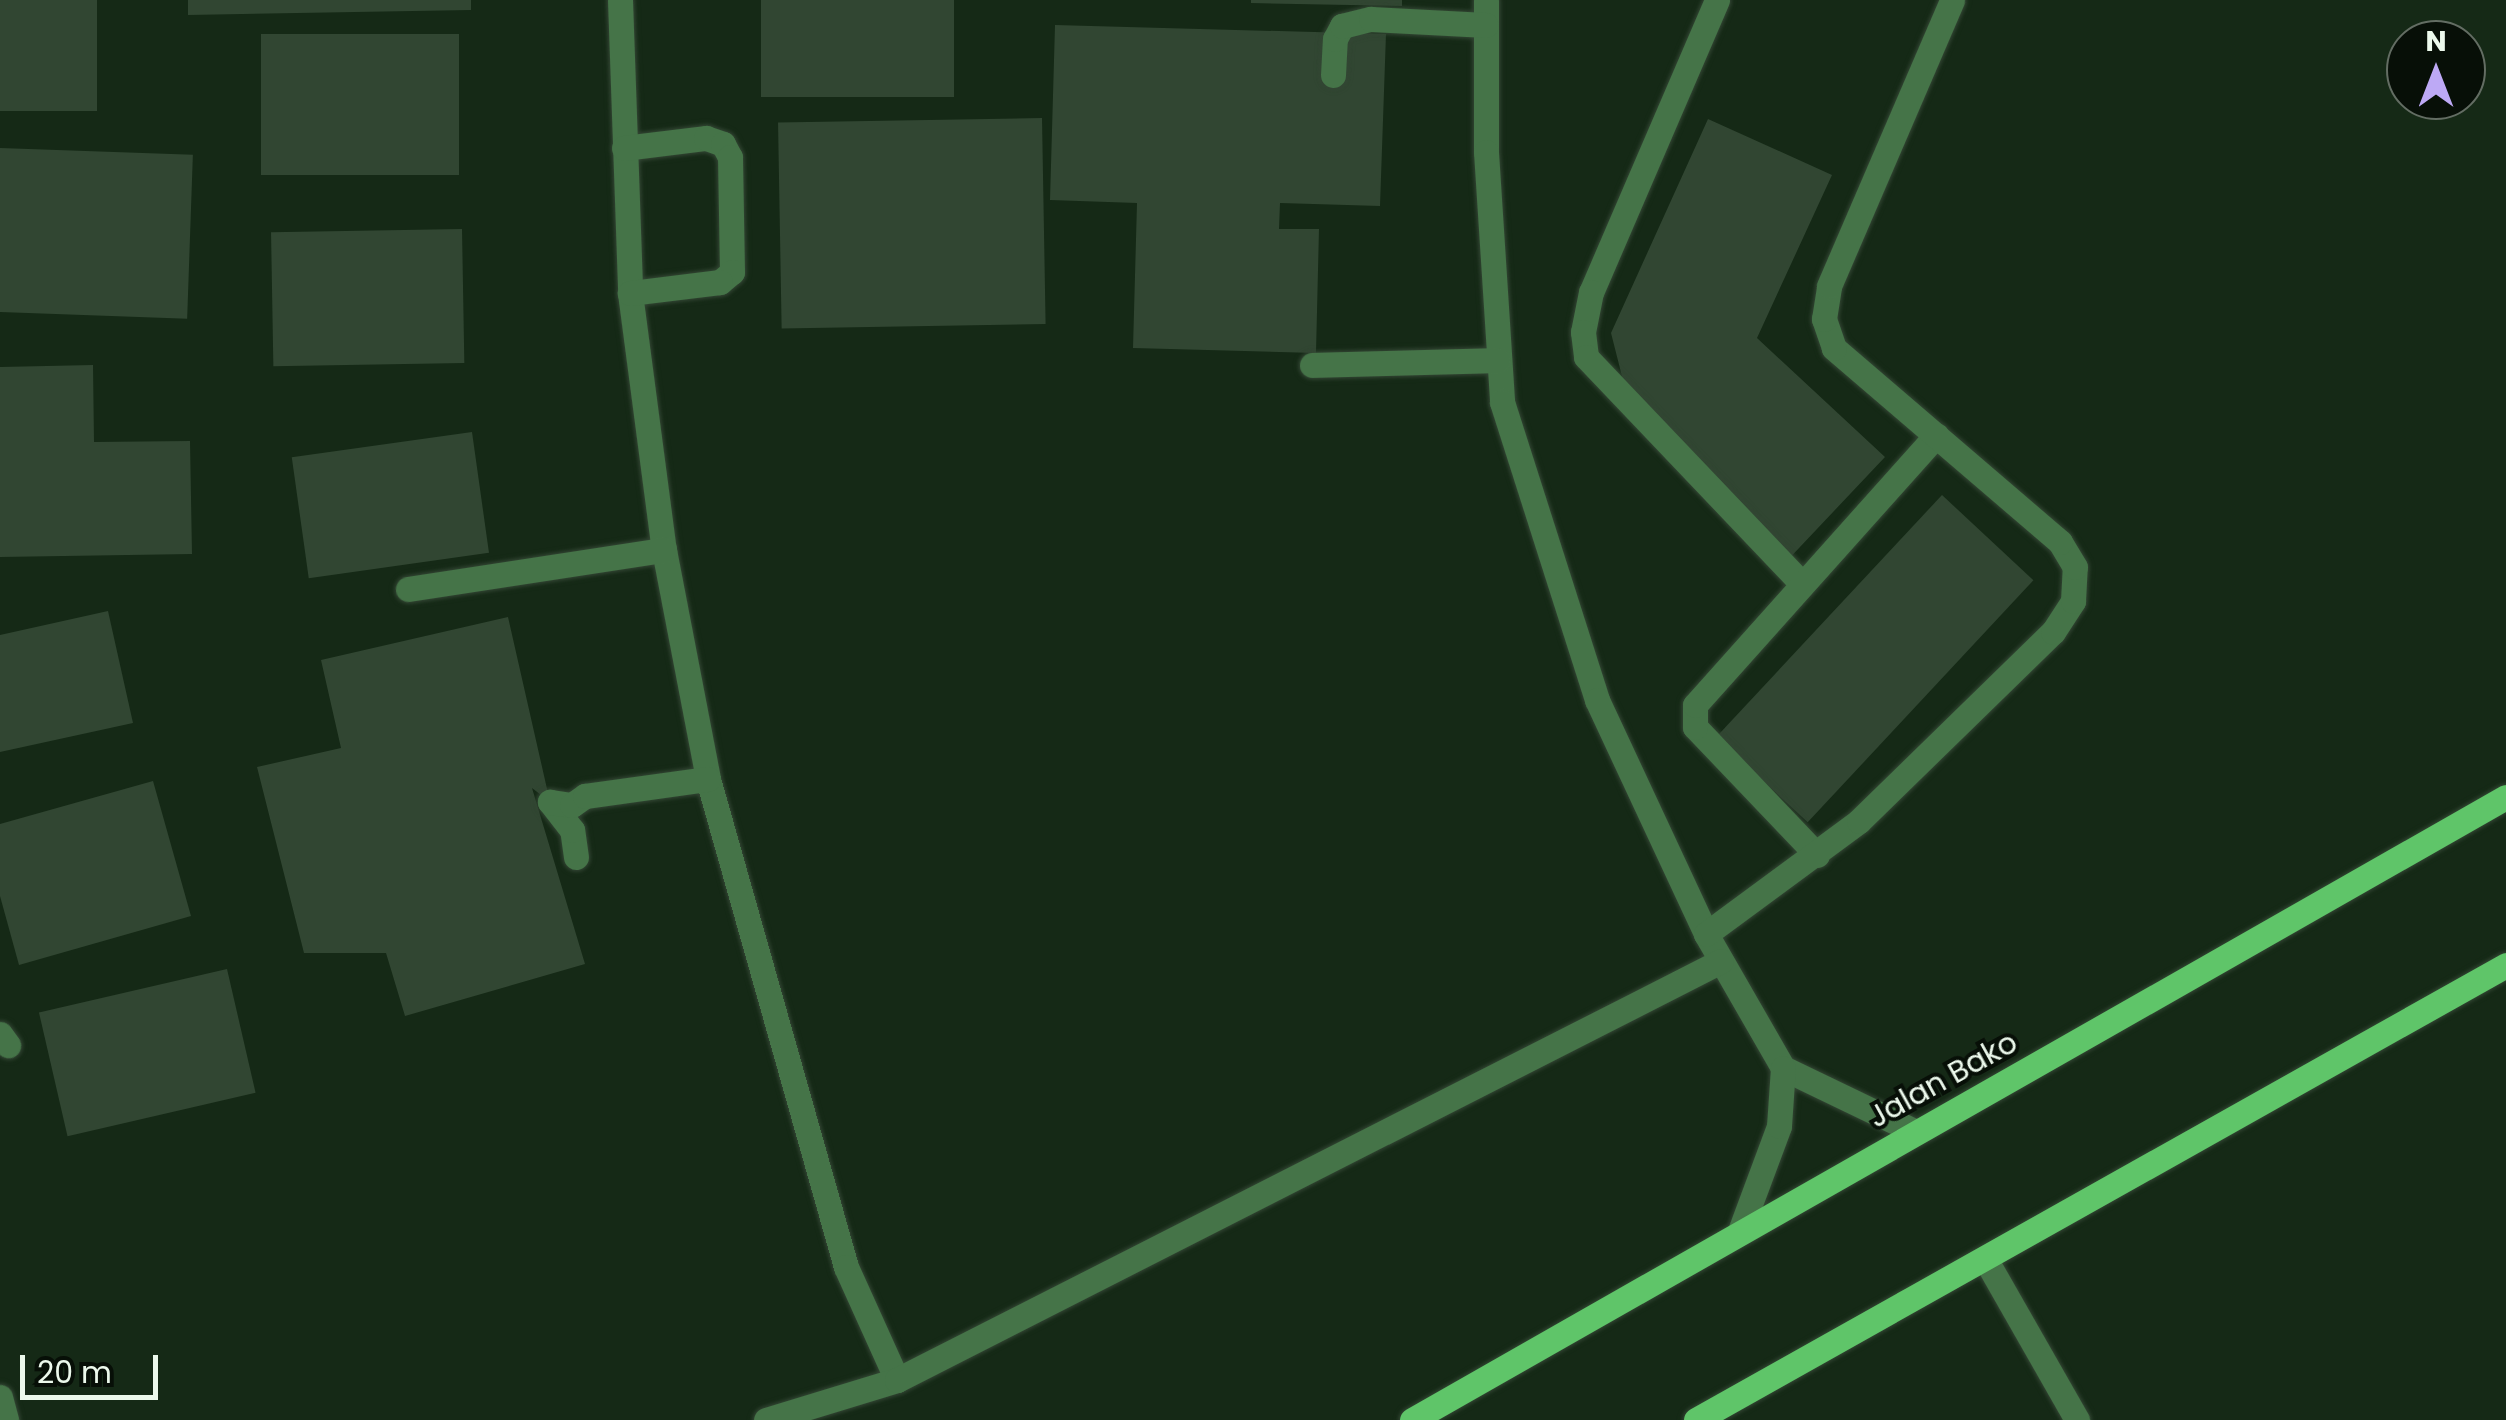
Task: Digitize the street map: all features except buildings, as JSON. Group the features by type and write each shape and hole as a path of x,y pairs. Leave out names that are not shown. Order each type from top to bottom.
{"main road":[{"name":"Jalan Bako","path":"1412,1420 2506,797"},
{"path":"1696,1420 1987,1262 2506,965"}],"street":[{"path":"620,0 630,293 664,550 708,779 846,1267 897,1380"},
{"path":"1717,0 1591,292 1582,332 1586,358 1802,583"},
{"path":"1706,934 1817,855 2053,632 2073,602 2070,553 1834,348 1823,306 1952,0"},
{"path":"1333,74 1334,39 1342,26 1371,19 1486,13 1498,360 1512,439 1597,700 1706,934 1783,1068 1778,1126 1740,1231"},
{"path":"624,148 706,138 723,144 730,157 732,272 720,282 630,293"},
{"path":"1312,365 1498,360"},
{"path":"1817,855 1696,727 1696,705 1708,686 1936,435"},
{"path":"408,588 664,550"},
{"path":"576,857 572,830 550,802 572,806 586,796 708,779"},
{"path":"766,1420 897,1380 1722,961"},
{"path":"1783,1068 1914,1131"},
{"path":"1987,1262 2077,1420"},
{"path":"0,1397 6,1420"}]}
